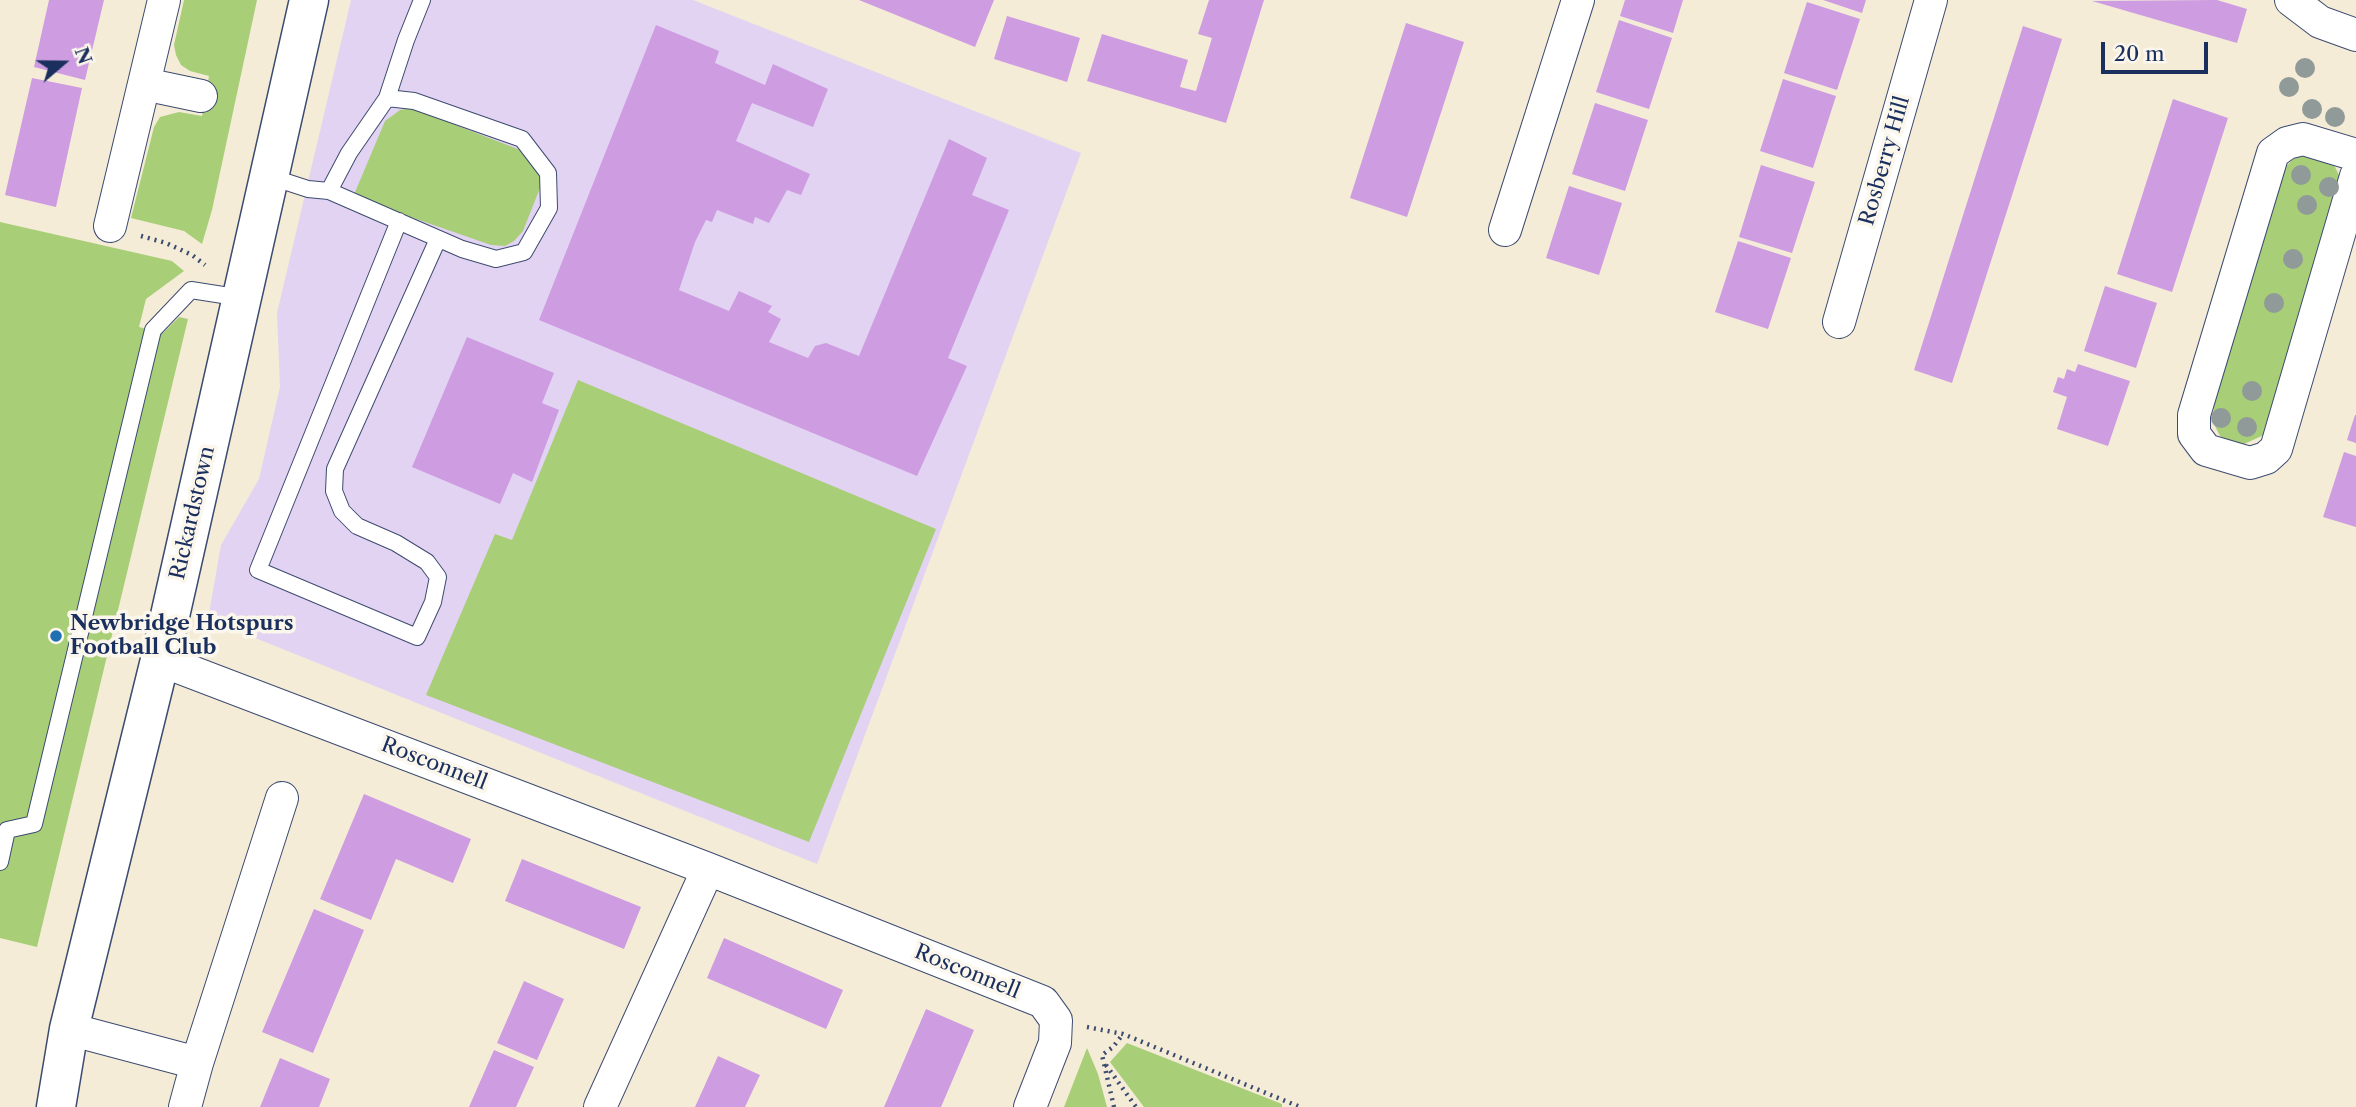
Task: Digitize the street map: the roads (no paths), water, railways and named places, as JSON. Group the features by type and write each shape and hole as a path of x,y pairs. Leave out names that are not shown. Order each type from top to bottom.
{"street":[{"path":"110,226 164,0"},
{"name":"Rickardstown","path":"55,1107 69,1029 160,660 309,0"},
{"path":"1505,230 1578,0"},
{"name":"Rosberry Hill","path":"1839,323 1931,0"},
{"path":"2291,0 2320,22 2356,35"},
{"path":"144,83 201,96"},
{"path":"2356,155 2304,139 2287,143 2273,153 2194,415 2194,434 2206,450 2250,463 2266,458 2276,449 2356,176"},
{"name":"Rosconnell","path":"160,660 708,869 1043,1002 1056,1020 1055,1043 1031,1107"},
{"path":"185,1107 282,798"},
{"path":"600,1107 708,869"},
{"path":"69,1029 197,1063"}],"lane":[{"path":"329,191 349,153 387,98 422,0"},
{"path":"268,176 308,189 329,191 462,249 496,259 524,252 548,208 548,173 522,139 414,101 387,98"},
{"path":"399,221 257,570 417,637 433,602 438,577 427,562 396,543 357,526 342,512 334,491 335,470 438,239"},
{"path":"0,862 7,830 34,824 153,330 191,290 242,298"}],"place":[{"name":"Newbridge Hotspurs Football Club","path":"56,636"}]}
